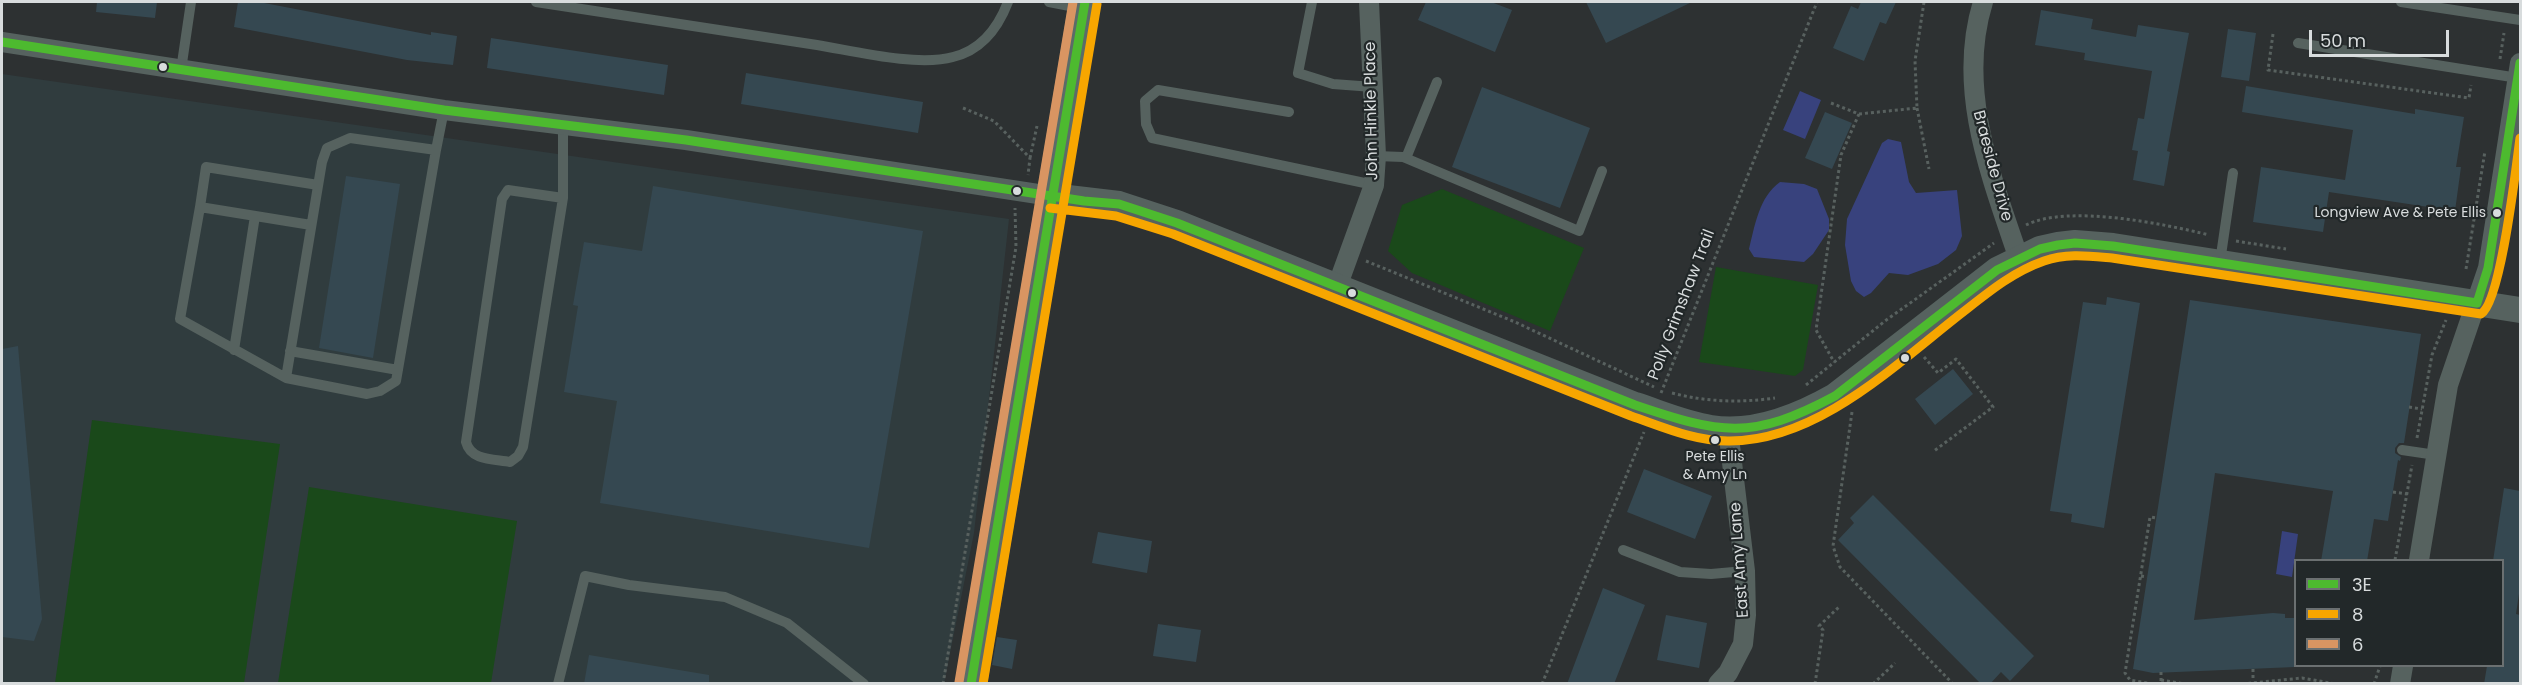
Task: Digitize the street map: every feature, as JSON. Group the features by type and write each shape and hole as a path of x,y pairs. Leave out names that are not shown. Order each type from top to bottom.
{"main road":[{"path":"963,683 1038,194 1084,5"}],"street":[{"name":"John Hinkle Place","path":"1337,287 1374,185 1376,156 1369,2"},
{"name":"Braeside Drive","path":"1983,2 1974,44 1972,77 1975,110 2019,259"},
{"path":"2,42 444,110 686,140 1038,194 1119,204 1178,223 1337,287 1657,400 1695,425 1728,429 1754,428 1812,409 1835,396 1997,270 2040,249 2075,243 2222,250 2520,310"},
{"path":"2419,559 2448,385 2488,268 2519,70"},
{"name":"East Amy Lane","path":"1718,684 1728,673 1743,644 1746,615 1744,572 1728,429"},
{"path":"2400,684 2403,667"}],"lane":[{"path":"181,70 191,2"},
{"path":"537,2 846,50 929,60 954,57 978,45 994,32 1008,2"},
{"path":"1049,2 1084,5"},
{"path":"1312,2 1298,73 1333,84 1373,87"},
{"path":"2401,2 2520,20"},
{"path":"2298,43 2473,70 2519,70"},
{"path":"1406,158 1437,82"},
{"path":"1289,112 1158,90 1145,101 1146,124 1152,138 1374,185"},
{"path":"318,185 206,166 180,320 286,378 367,394 380,391 396,381 444,110"},
{"path":"563,124 563,198 523,447 518,456 510,462 478,457 468,449 466,442 502,200 508,190 563,198"},
{"path":"286,378 318,185 327,148 350,138 436,150"},
{"path":"1376,156 1406,158 1579,231 1602,171"},
{"path":"2222,250 2233,173"},
{"path":"200,207 311,225"},
{"path":"234,350 255,216"},
{"path":"290,351 398,370"},
{"path":"2402,450 2436,455"},
{"path":"1623,550 1680,572 1711,574 1744,572"},
{"path":"558,684 585,576 629,585 725,597 787,623 864,684"}],"path":[{"name":"Polly Grimshaw Trail","path":"1542,684 1817,2"},
{"path":"1924,2 1915,61 1917,108 1929,169"},
{"path":"2273,34 2268,70 2469,98 2473,70"},
{"path":"1831,103 1859,114 1917,108"},
{"path":"963,108 994,121 1030,158 1038,194 1015,209 1016,247 963,683"},
{"path":"1834,362 1816,330 1841,155 1859,114"},
{"path":"1801,389 1885,321 1977,254 2030,223 2084,216 2140,221 2222,250 2290,250"},
{"path":"1365,261 1515,322 1657,400 1691,398 1740,402 1780,397"},
{"path":"1924,357 1938,373 1956,359 1993,407 1934,451"},
{"path":"2409,407 2422,409"},
{"path":"1852,412 1833,546 1840,567 1953,684"},
{"path":"2392,492 2407,494"},
{"path":"2153,684 2130,680 2126,673 2150,517 2156,518"},
{"path":"2141,576 2147,577"},
{"path":"1815,684 1823,630 1819,626 1840,606"},
{"path":"1873,684 1895,663"},
{"path":"2374,684 2380,667"},
{"path":"2253,669 2253,681"},
{"path":"2161,672 2161,682 2185,684"},
{"path":"2242,684 2253,681 2302,678 2336,684"}],"shaded area":[{"path":"2,74 1009,219 974,533 944,683 2,684"}],"green space":[{"path":"1442,189 1584,248 1550,331 1412,273 1388,251 1402,205"},
{"path":"1716,267 1818,285 1803,370 1795,376 1699,362"},
{"path":"92,420 280,444 244,683 55,683"},
{"path":"309,487 517,521 491,683 278,683"}],"water":[{"path":"1800,91 1821,100 1805,139 1783,130"},
{"path":"1888,139 1901,142 1909,182 1916,193 1957,190 1962,236 1956,250 1938,264 1908,275 1889,273 1871,293 1864,297 1856,291 1851,281 1845,245 1847,219 1882,143"},
{"path":"1780,182 1804,184 1817,189 1829,219 1829,230 1813,254 1804,262 1754,257 1749,249 1763,203 1767,195"},
{"path":"2282,531 2298,534 2292,577 2276,574"}],"building":[{"path":"97,2 157,2 155,18 96,12"},
{"path":"238,2 259,2 431,35 431,32 457,36 453,65 407,60 234,27"},
{"path":"1426,2 1491,2 1512,10 1495,52 1418,20"},
{"path":"1586,2 1692,2 1606,43"},
{"path":"1861,2 1896,2 1886,24 1880,22 1864,61 1833,48 1851,6 1858,9"},
{"path":"2041,10 2093,19 2091,29 2136,37 2138,25 2189,33 2167,151 2170,152 2164,186 2133,180 2138,151 2132,150 2138,118 2144,119 2152,71 2084,60 2085,53 2035,45"},
{"path":"2228,29 2256,33 2249,81 2221,77"},
{"path":"491,38 668,65 664,95 487,68"},
{"path":"746,73 923,102 918,133 741,104"},
{"path":"2246,86 2415,114 2415,109 2464,117 2456,167 2461,167 2455,211 2329,192 2323,232 2253,222 2261,167 2345,180 2353,130 2242,112"},
{"path":"1482,87 1590,128 1560,208 1452,167"},
{"path":"1825,112 1852,123 1832,169 1805,158"},
{"path":"346,176 400,184 373,358 319,348"},
{"path":"653,186 923,231 869,548 600,503 617,401 564,392 578,306 573,305 584,242 642,251"},
{"path":"2107,297 2140,303 2104,528 2071,522 2072,514 2050,511 2083,302 2106,305"},
{"path":"2190,300 2421,334 2404,443 2399,443 2395,448 2395,453 2401,457 2400,461 2398,460 2388,521 2374,519 2367,559 2321,559 2333,491 2215,473 2194,620 2273,613 2285,614 2285,618 2294,618 2295,667 2153,673 2133,669"},
{"path":"18,346 42,619 34,641 2,637 2,349"},
{"path":"1953,369 1973,394 1935,425 1915,399"},
{"path":"1644,469 1712,496 1695,539 1627,512"},
{"path":"2504,488 2520,491 2520,587 2516,614 2520,615 2520,684 2484,684 2487,667 2504,667 2504,559 2493,559"},
{"path":"1873,495 2034,656 2010,681 2001,672 1990,684 1981,684 1838,540 1854,523 1850,518"},
{"path":"1098,532 1152,541 1147,573 1092,563"},
{"path":"1603,588 1645,605 1614,684 1567,684"},
{"path":"1666,615 1707,623 1699,668 1657,660"},
{"path":"1158,624 1201,630 1196,662 1153,656"},
{"path":"997,637 1017,640 1012,669 992,665"},
{"path":"589,655 709,675 709,684 584,684"}],"transit line":[{"name":"6","path":"959,682 1073,2"},
{"name":"3E","path":"971,684 1085,2"},
{"name":"8","path":"983,684 1097,4"},
{"name":"3E","path":"2,42 444,110 686,140 1084,201 1119,204 1177,223 1635,405 1691,422 1714,427 1736,428 1780,420 1835,396 1997,270 2040,249 2058,245 2075,243 2113,246 2477,303 2488,268 2520,63"},
{"name":"8","path":"1050,208 1116,216 1173,234 1631,416 1691,436 1728,441 1762,438 1794,428 1826,413 1885,374 2004,282 2033,265 2061,257 2112,258 2481,314 2495,286 2501,261 2520,138"}],"place":[{"name":"Longview Ave & Pete Ellis","path":"2497,213"},
{"name":"Pete Ellis & Amy Ln","path":"1715,440"}]}
